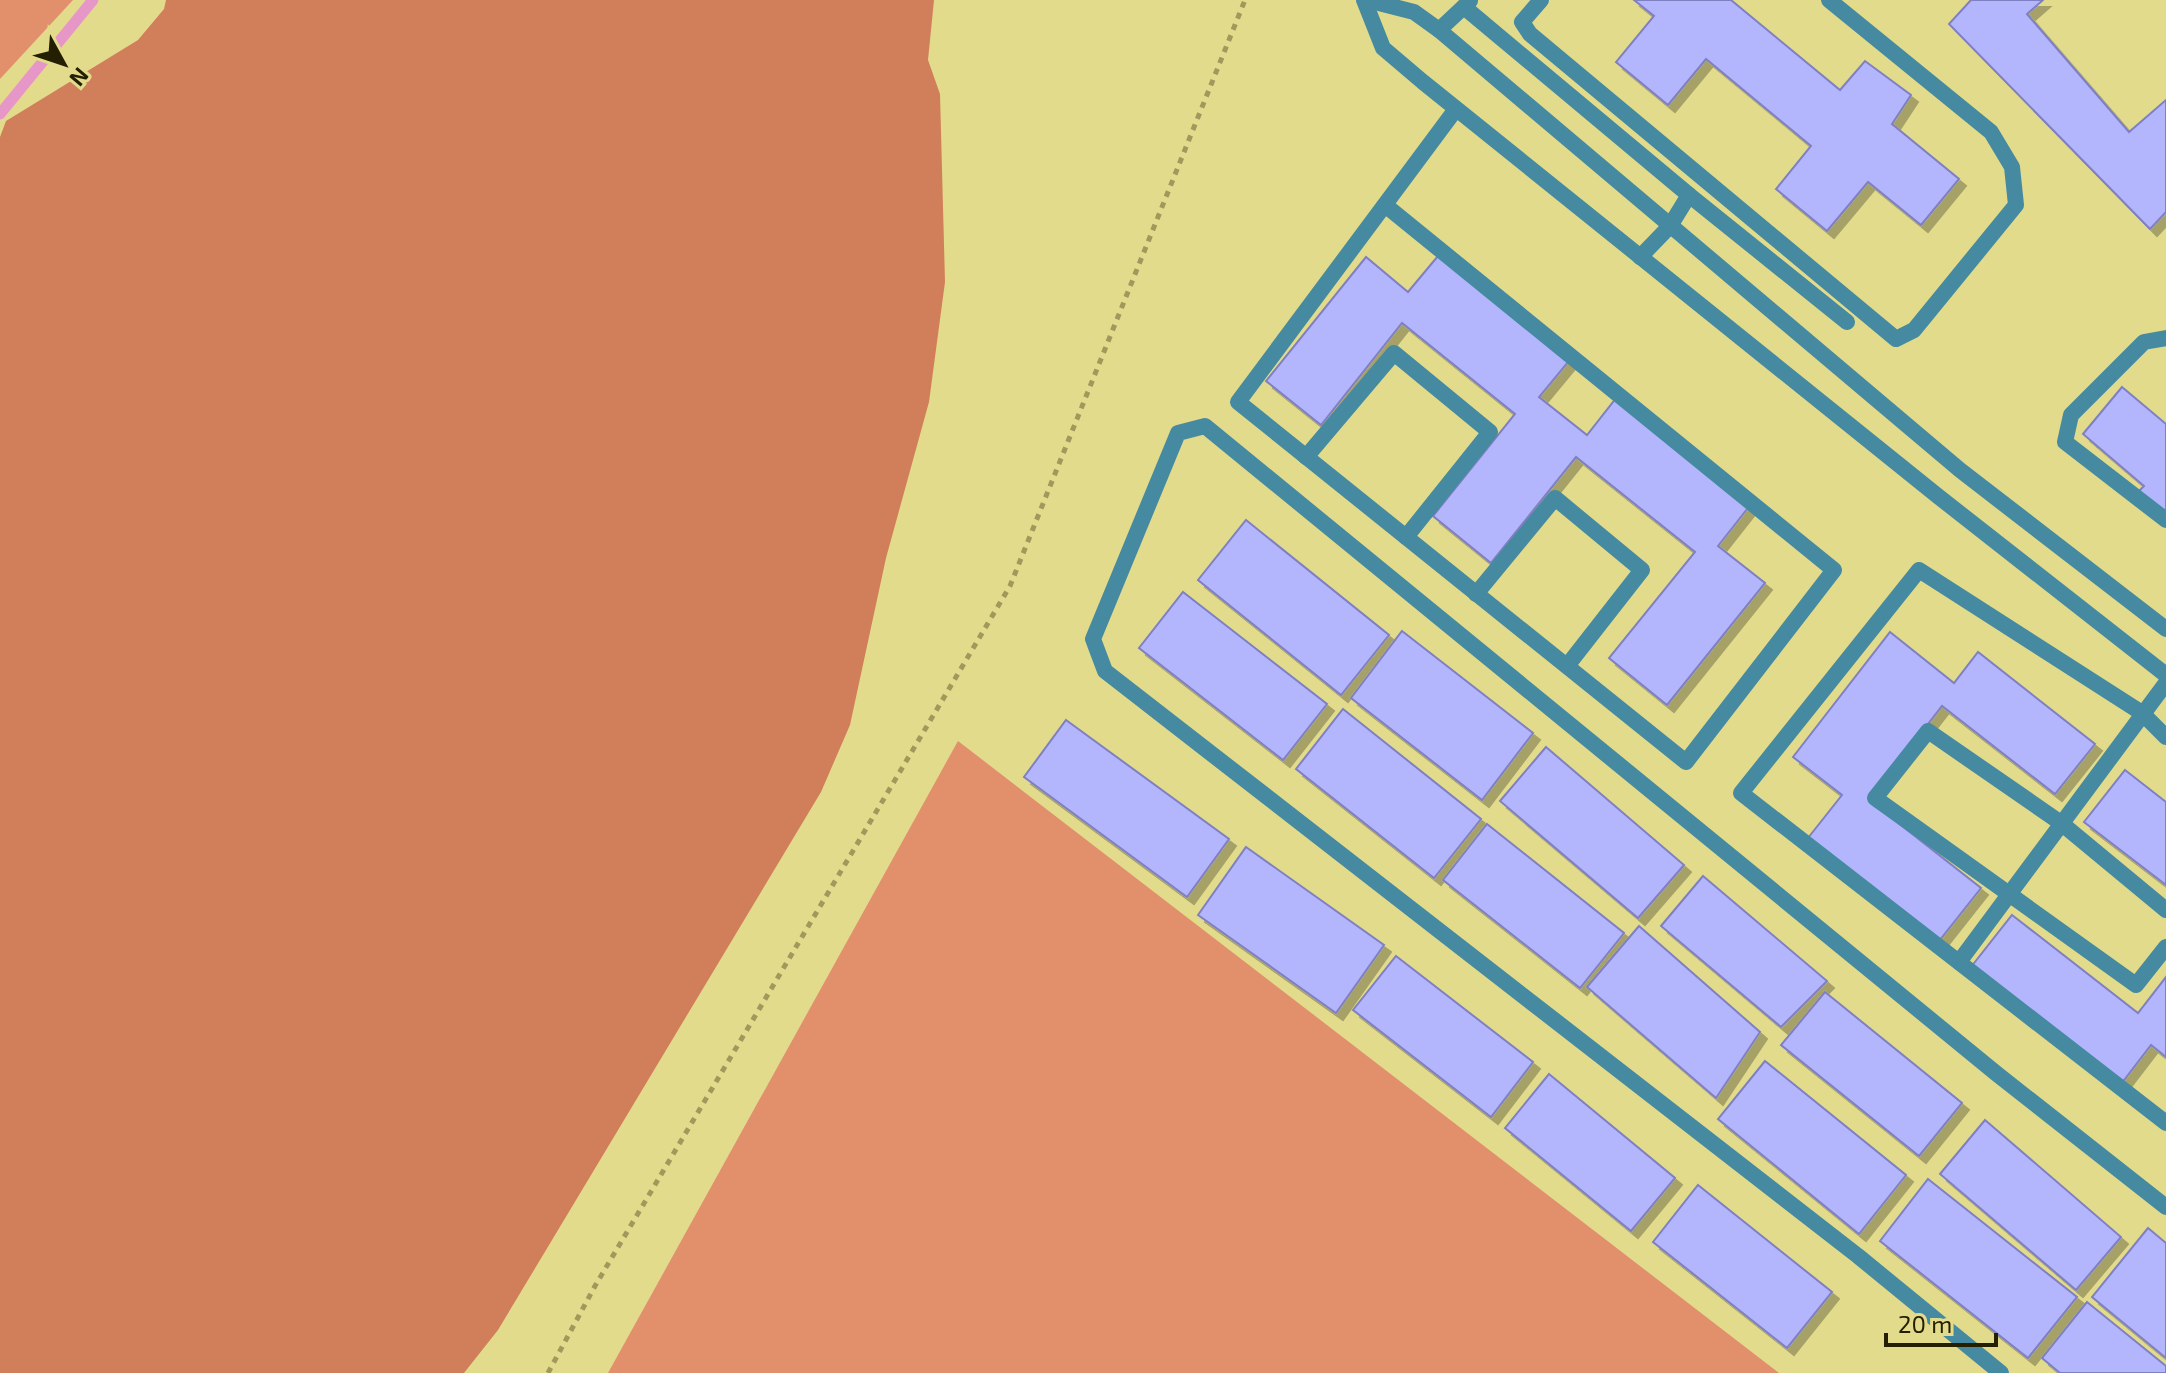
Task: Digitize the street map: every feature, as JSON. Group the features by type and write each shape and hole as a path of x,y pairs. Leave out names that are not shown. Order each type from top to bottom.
{"street":[{"path":"1366,0 1414,12 1439,30 1960,470 2166,629"},
{"path":"1366,0 1383,48 1939,497 2166,675"},
{"path":"1541,0 1522,22 1530,34 1896,339 1914,330 2016,205 2012,167 1991,132 1829,0"},
{"path":"1439,30 1468,4 1689,195 1847,322"},
{"path":"1385,205 1834,570 1686,762 1238,402 1456,109"},
{"path":"1640,257 1670,226 1689,195"},
{"path":"2166,338 2144,342 2071,415 2065,442 2166,520"},
{"path":"1306,457 1394,353 1490,432 1406,537"},
{"path":"2001,1373 1833,1237 1105,671 1093,639 1178,433 1205,426 1997,1074 2166,1207"},
{"path":"1476,594 1555,498 1642,570 1567,666"},
{"path":"2166,737 2142,713 1919,570 1741,793 2166,1123"},
{"path":"1959,962 2166,683"},
{"path":"2166,910 2061,823 1928,731 1875,798 2136,985 2166,947"}],"path":[{"path":"548,1373 595,1286 1010,586 1245,0"}],"shaded area":[{"path":"0,0 73,0 0,79"},
{"path":"166,0 934,0 928,60 940,94 945,282 929,402 886,558 850,725 821,792 498,1330 464,1373 0,1373 0,137 6,121 138,40 164,9"},
{"path":"958,741 1779,1373 608,1373"}],"building":[{"path":"1634,0 1731,0 1840,90 1865,61 1911,95 1892,124 1959,179 1921,225 1868,182 1827,231 1776,189 1811,146 1706,59 1668,105 1616,62 1654,16"},
{"path":"1971,0 2043,0 2027,14 2129,132 2166,100 2166,212 2150,229 1949,24"},
{"path":"1438,256 1569,361 1539,397 1587,435 1617,397 1751,504 1718,546 1765,583 1667,705 1609,658 1695,552 1576,457 1491,563 1433,516 1515,414 1402,323 1321,425 1266,381 1366,257 1408,292"},
{"path":"2122,387 2166,424 2166,513 2139,491 2144,486 2083,434"},
{"path":"1246,520 1389,635 1341,695 1198,580"},
{"path":"1183,592 1327,704 1283,760 1139,648"},
{"path":"1402,631 1533,733 1482,800 1351,698"},
{"path":"1890,632 1954,683 1978,652 2095,744 2055,794 1942,706 1869,800 1981,888 1939,941 1808,838 1842,795 1793,757"},
{"path":"1343,709 1481,819 1434,878 1296,769"},
{"path":"1066,720 1229,839 1187,897 1024,777"},
{"path":"1546,747 1684,865 1638,918 1500,801"},
{"path":"2125,770 2166,802 2166,885 2084,822"},
{"path":"1487,824 1624,933 1580,988 1443,880"},
{"path":"1246,847 1384,945 1336,1013 1198,915"},
{"path":"1703,876 1827,981 1781,1027 1661,926"},
{"path":"2012,915 2138,1013 2166,977 2166,1057 2151,1045 2121,1084 1971,967"},
{"path":"1639,926 1760,1032 1716,1098 1587,987"},
{"path":"1396,956 1533,1062 1491,1117 1353,1010"},
{"path":"1825,992 1962,1103 1919,1156 1781,1045"},
{"path":"1765,1061 1906,1175 1859,1234 1718,1119"},
{"path":"1549,1074 1675,1178 1631,1231 1505,1128"},
{"path":"1985,1120 2121,1237 2076,1290 1940,1174"},
{"path":"1928,1179 2077,1297 2028,1358 1880,1241"},
{"path":"1698,1185 1832,1292 1787,1348 1653,1242"},
{"path":"2148,1228 2166,1243 2166,1358 2092,1297"},
{"path":"2087,1302 2166,1366 2166,1373 2060,1373 2042,1358"}],"waterway":[{"path":"0,114 93,0"}]}
